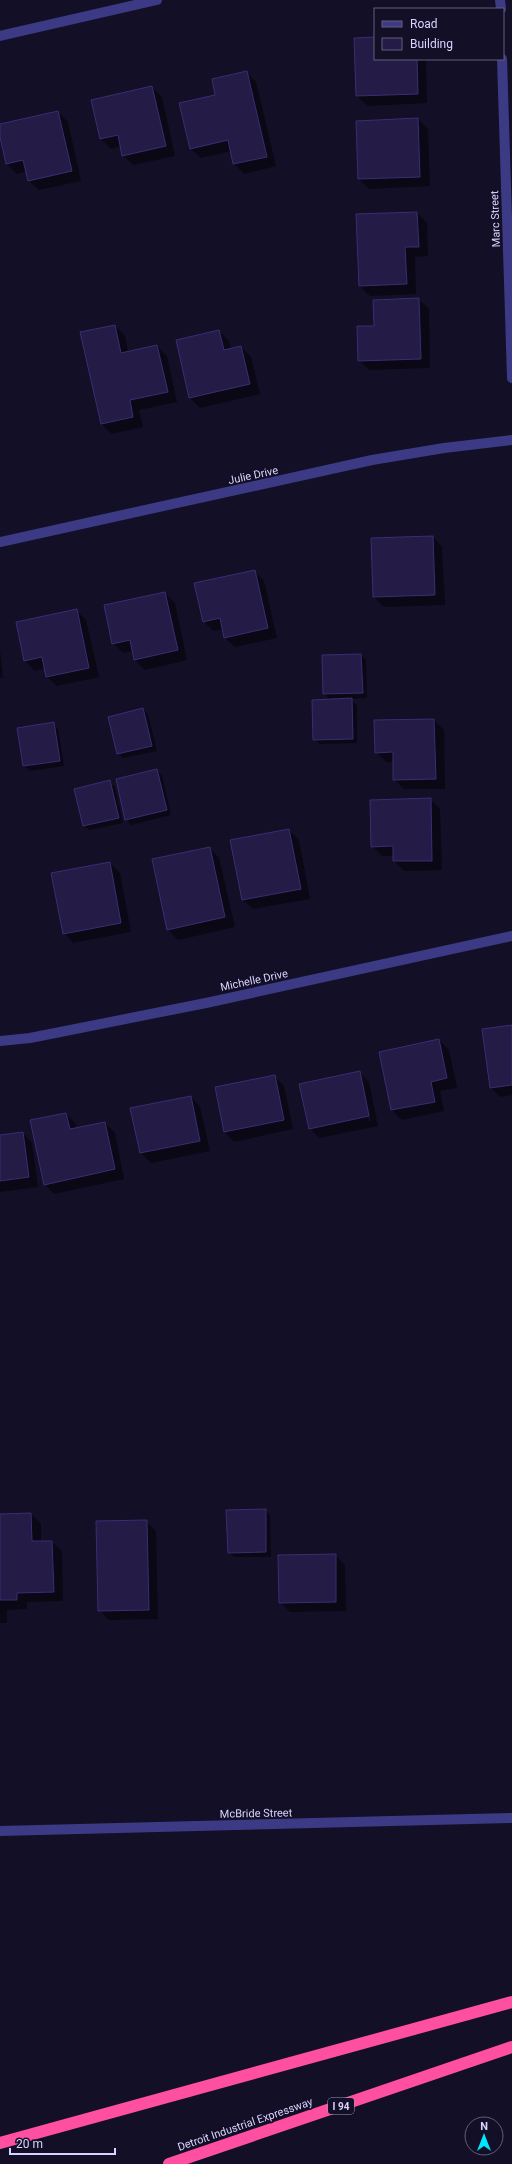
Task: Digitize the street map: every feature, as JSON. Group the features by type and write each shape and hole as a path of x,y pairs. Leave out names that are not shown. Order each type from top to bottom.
{"highway":[{"path":"0,2143 512,2002"},
{"name":"Detroit Industrial Expressway","path":"169,2164 512,2047"}],"street":[{"path":"0,36 157,0"},
{"name":"Marc Street","path":"502,60 512,378"},
{"name":"Julie Drive","path":"0,542 372,460 444,448 512,440"},
{"name":"Michelle Drive","path":"0,1041 38,1036 206,1003 512,936"},
{"name":"McBride Street","path":"0,1831 512,1818"}],"building":[{"path":"374,37 374,60 417,60 418,94 356,96 354,38"},
{"path":"247,71 267,157 233,164 228,140 190,149 179,103 215,95 212,79"},
{"path":"152,86 166,146 122,156 118,135 100,139 91,100"},
{"path":"58,111 72,171 28,181 23,160 6,164 0,137 0,124"},
{"path":"418,118 420,177 358,179 356,121"},
{"path":"417,212 419,247 405,247 407,284 359,286 356,214"},
{"path":"419,298 421,359 358,361 357,326 374,326 373,300"},
{"path":"115,325 121,353 157,345 168,392 130,400 133,417 101,424 80,332"},
{"path":"219,330 224,350 241,346 250,384 189,398 176,340"},
{"path":"433,536 435,595 373,597 371,538"},
{"path":"255,570 268,628 224,638 220,618 203,622 194,583"},
{"path":"165,592 178,650 134,660 130,640 112,644 104,605"},
{"path":"77,609 89,668 46,677 42,657 24,661 16,622"},
{"path":"361,654 363,693 323,694 322,655"},
{"path":"352,698 353,739 313,740 312,700"},
{"path":"143,708 152,746 117,754 108,717"},
{"path":"434,719 436,779 393,780 393,752 375,753 374,720"},
{"path":"54,722 60,761 23,766 17,728"},
{"path":"157,769 167,810 125,820 116,779"},
{"path":"110,780 119,818 83,826 74,789"},
{"path":"431,798 432,861 393,861 393,846 371,847 370,800"},
{"path":"289,829 301,889 242,900 230,840"},
{"path":"210,847 225,917 167,930 152,859"},
{"path":"110,862 121,923 63,934 51,873"},
{"path":"512,1025 512,1085 490,1088 482,1029"},
{"path":"439,1039 447,1078 431,1082 435,1102 391,1110 379,1052"},
{"path":"360,1071 369,1116 309,1129 299,1084"},
{"path":"275,1075 284,1120 224,1132 215,1087"},
{"path":"191,1096 200,1141 140,1153 130,1108"},
{"path":"66,1113 70,1129 105,1122 115,1169 44,1185 30,1120"},
{"path":"23,1132 29,1177 0,1181 0,1135"},
{"path":"266,1509 266,1552 228,1553 226,1510"},
{"path":"31,1513 32,1541 52,1541 54,1592 17,1593 17,1600 0,1600 0,1514"},
{"path":"147,1520 149,1610 98,1611 96,1521"},
{"path":"336,1554 336,1602 279,1603 278,1555"}]}
